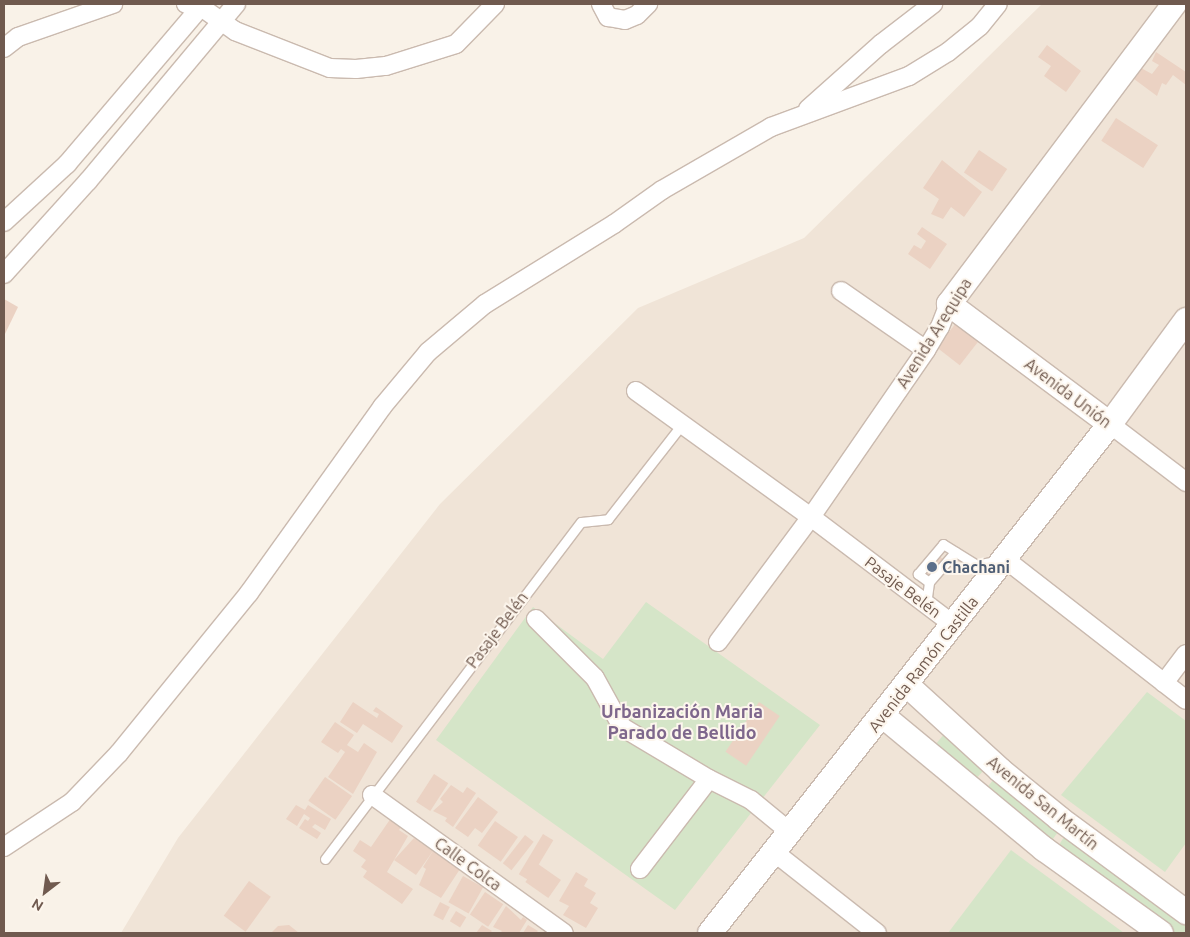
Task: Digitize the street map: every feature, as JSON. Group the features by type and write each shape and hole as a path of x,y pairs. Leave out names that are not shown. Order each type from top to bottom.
{"main road":[{"name":"Avenida Arequipa","path":"949,304 1174,4"},
{"name":"Avenida Unión","path":"949,304 1110,424"},
{"name":"Avenida Ramón Castilla","path":"710,933 954,625 1110,424 1186,320"},
{"name":"Avenida San Martín","path":"907,685 1000,770 1060,820 1186,912"},
{"name":"Avenida San Martín","path":"883,716 1022,831 1161,933"}],"street":[{"path":"4,48 18,37 114,4"},
{"path":"4,274 23,256 236,4"},
{"path":"4,222 67,164 196,5 235,31 330,68 356,69 396,63 456,44 495,4"},
{"path":"601,4 608,17 614,20 637,15 648,4"},
{"path":"798,118 881,44 933,4"},
{"path":"4,847 72,802 119,753 249,593 382,407 428,352 485,304 614,224 662,190 771,127 909,76 948,52 980,26 998,4"},
{"path":"841,291 926,350"},
{"name":"Avenida Arequipa","path":"718,642 811,517 926,350 940,328 949,304"},
{"name":"Pasaje Belén","path":"636,391 811,517 954,625"},
{"name":"Avenida Unión","path":"1110,424 1186,482"},
{"path":"1005,559 1186,700"},
{"path":"536,619 595,678 622,726 710,779 751,800 790,832"},
{"path":"1164,683 1186,654"},
{"path":"640,869 710,779"},
{"name":"Calle Colca","path":"372,795 564,933"},
{"path":"774,852 877,933"}],"lane":[{"name":"Pasaje Belén","path":"325,859 582,522 608,519 683,423"},
{"path":"929,582 918,574 943,544 976,565 1005,559"},
{"path":"926,604 929,582 955,552"}],"shaded area":[{"path":"1042,4 1186,4 1186,933 121,933 178,838 440,504 638,308 804,238"}],"green space":[{"path":"646,602 820,725 675,910 436,740 533,607 603,659"},
{"path":"1147,692 1186,721 1186,843 1165,872 1061,795"},
{"path":"946,732 984,770 974,781 934,746"},
{"path":"994,779 1058,832 1050,843 984,791"},
{"path":"1064,837 1186,926 1186,933 1175,933 1057,848"},
{"path":"1011,850 1124,933 948,933"}],"building":[{"path":"1047,45 1081,71 1066,92 1044,76 1051,66 1038,57"},
{"path":"1156,52 1186,72 1186,85 1173,75 1166,85 1162,83 1157,96 1134,79 1141,68 1152,74 1159,65 1152,61"},
{"path":"1116,118 1158,145 1143,168 1101,141"},
{"path":"979,150 1007,169 992,191 964,172"},
{"path":"942,160 982,192 964,217 951,207 943,219 931,214 939,199 923,188"},
{"path":"922,227 947,244 930,269 908,254 914,245 921,249 926,241 917,234"},
{"path":"4,299 18,307 4,336"},
{"path":"956,323 979,341 960,365 937,347"},
{"path":"933,551 949,564 934,584 917,570"},
{"path":"353,702 377,718 379,714 373,711 376,707 403,726 392,743 363,724 357,733 340,722"},
{"path":"759,702 780,716 746,766 725,752"},
{"path":"335,722 354,735 347,745 358,752 364,743 377,752 353,794 328,777 345,752 341,749 338,753 321,742"},
{"path":"434,774 448,783 430,811 416,802"},
{"path":"325,777 352,796 335,820 308,801"},
{"path":"451,785 463,793 467,787 476,793 453,827 445,821 447,818 433,811 443,802 440,799"},
{"path":"478,797 498,812 482,833 475,828 468,837 455,828"},
{"path":"296,805 305,810 308,805 331,819 325,830 315,824 312,827 321,833 317,839 299,828 305,819 308,821 310,818 304,814 297,826 286,819"},
{"path":"391,818 402,826 399,830 408,836 387,872 413,889 402,904 363,877 367,871 361,867 366,860 353,851 360,840 371,847"},
{"path":"495,821 518,837 501,862 478,846"},
{"path":"543,834 553,840 529,880 519,874"},
{"path":"525,835 534,842 512,870 503,863"},
{"path":"414,838 433,851 416,875 394,860"},
{"path":"433,851 460,869 441,898 419,885 426,869 423,867"},
{"path":"538,864 561,880 548,898 525,882"},
{"path":"576,872 588,879 584,886 596,893 590,903 598,908 586,928 563,915 569,906 559,901"},
{"path":"463,876 483,887 469,913 448,902"},
{"path":"249,881 271,897 246,932 224,916"},
{"path":"485,892 503,904 488,927 470,914"},
{"path":"440,902 450,907 443,920 433,915"},
{"path":"506,906 521,920 523,917 527,920 519,933 500,933 502,931 493,927"},
{"path":"456,911 466,917 460,927 450,921"},
{"path":"289,925 299,933 271,933 278,926"},
{"path":"482,925 492,931 490,933 476,933"},
{"path":"528,925 538,931 536,933 523,933"}],"place":[{"name":"Chachani","path":"932,567"}],"district":[{"name":"Urbanización Maria Parado de Bellido","path":"682,722"}]}
